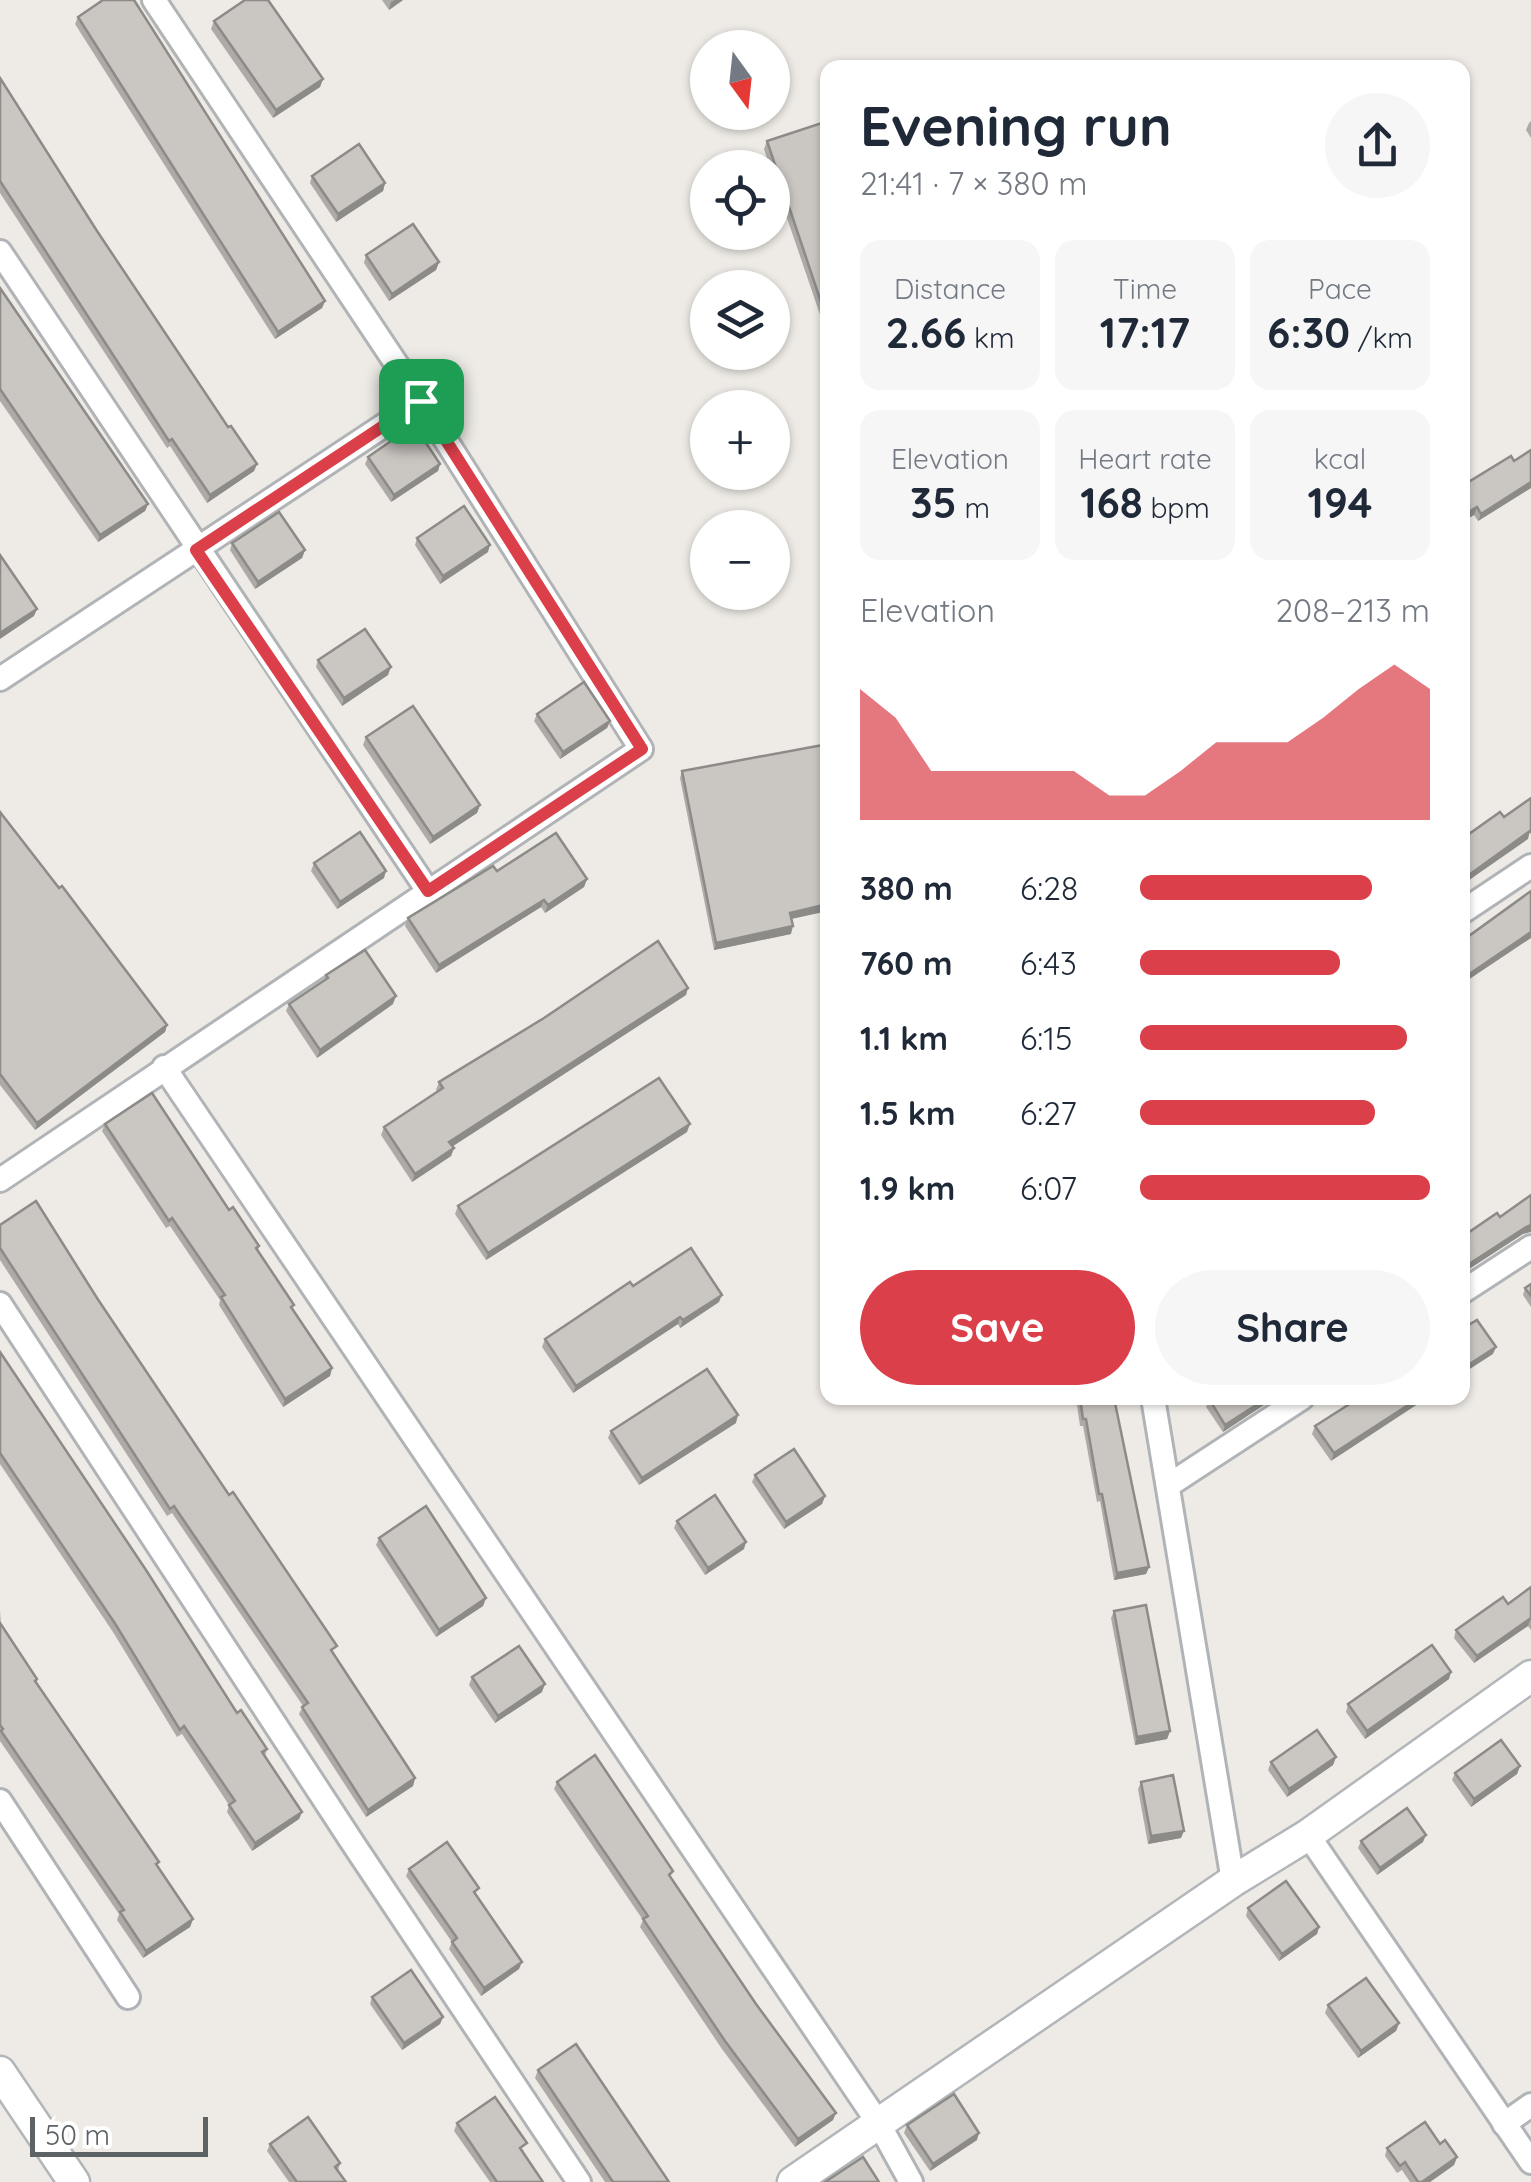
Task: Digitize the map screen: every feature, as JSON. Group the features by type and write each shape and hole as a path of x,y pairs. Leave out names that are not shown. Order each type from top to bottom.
{"street":[{"path":"0,1180 642,749 421,401 154,0"},
{"path":"0,252 428,891"},
{"path":"0,679 421,401"},
{"path":"1470,907 1531,866"},
{"path":"164,1067 879,2124 910,2182"},
{"path":"1470,1287 1531,1247"},
{"path":"0,1304 579,2182"},
{"path":"1154,1405 1232,1881"},
{"path":"1169,1485 1291,1405"},
{"path":"793,2182 1232,1881 1308,1835 1531,1676"},
{"path":"0,1800 128,1996"},
{"path":"1308,1835 1531,2162"},
{"path":"0,2072 74,2182"},
{"path":"1504,2124 1531,2105"}],"building":[{"path":"103,0 134,0 325,301 278,332 78,17"},
{"path":"245,0 268,0 323,79 276,110 214,21"},
{"path":"0,78 97,231 257,464 210,495 172,439 169,441 0,181"},
{"path":"820,124 820,299 790,210 790,150 770,150 767,141"},
{"path":"359,144 385,183 338,214 312,176"},
{"path":"413,224 439,262 392,294 366,255"},
{"path":"0,288 148,504 100,535 0,389"},
{"path":"414,425 440,464 394,495 368,457"},
{"path":"1531,450 1531,482 1481,514 1477,507 1470,511 1470,481 1511,456 1514,461"},
{"path":"464,506 490,545 443,576 417,538"},
{"path":"279,512 305,550 258,582 232,543"},
{"path":"0,555 37,609 0,633"},
{"path":"365,629 391,667 344,698 318,660"},
{"path":"584,682 610,721 563,752 537,714"},
{"path":"413,706 480,805 433,837 366,737"},
{"path":"820,745 820,906 790,913 793,926 716,943 682,771"},
{"path":"1531,798 1531,832 1470,874 1470,833 1500,812 1504,817"},
{"path":"0,812 59,888 62,886 167,1025 37,1123 0,1074"},
{"path":"360,832 386,871 340,902 314,863"},
{"path":"556,833 587,879 548,905 544,900 439,965 408,918 493,866 497,871"},
{"path":"1531,891 1531,932 1470,974 1470,935"},
{"path":"658,941 688,988 449,1142 454,1148 415,1174 384,1127 443,1088 439,1082 544,1018"},
{"path":"365,950 396,996 320,1050 289,1004"},
{"path":"659,1078 690,1124 488,1253 458,1206"},
{"path":"152,1093 229,1210 233,1207 259,1246 256,1248 294,1305 291,1307 332,1368 285,1399 221,1297 225,1295 172,1218 169,1221 105,1124"},
{"path":"1531,1195 1531,1225 1470,1263 1470,1232 1497,1213 1500,1217"},
{"path":"36,1201 229,1495 233,1492 337,1646 331,1650 415,1778 368,1810 302,1707 308,1703 174,1506 170,1509 0,1248 0,1225"},
{"path":"691,1248 722,1295 683,1320 680,1317 576,1386 545,1339 630,1282 633,1286"},
{"path":"1477,1320 1496,1347 1470,1364 1470,1324"},
{"path":"0,1352 237,1713 241,1710 267,1749 262,1752 302,1812 255,1843 229,1805 235,1801 184,1726 180,1730 116,1625 0,1453"},
{"path":"707,1369 738,1415 642,1478 611,1431"},
{"path":"1081,1405 1115,1405 1149,1567 1117,1573"},
{"path":"1213,1405 1256,1405 1225,1425"},
{"path":"1348,1405 1408,1405 1334,1453 1315,1426"},
{"path":"794,1449 825,1496 786,1522 755,1475"},
{"path":"715,1495 746,1542 708,1568 677,1521"},
{"path":"426,1506 486,1598 439,1630 379,1538"},
{"path":"1531,1587 1531,1618 1477,1656 1456,1630 1503,1597 1508,1604"},
{"path":"1146,1605 1170,1731 1137,1737 1114,1611"},
{"path":"0,1623 193,1919 146,1951 120,1912 124,1910 1,1731"},
{"path":"1432,1645 1451,1672 1367,1731 1348,1704"},
{"path":"519,1646 545,1684 498,1716 472,1677"},
{"path":"1317,1730 1336,1757 1289,1789 1271,1762"},
{"path":"1501,1740 1520,1766 1474,1799 1455,1773"},
{"path":"595,1755 673,1871 669,1875 836,2113 798,2139 725,2041 643,1919 648,1916 557,1782"},
{"path":"1173,1775 1184,1831 1151,1836 1141,1782"},
{"path":"1407,1808 1426,1835 1380,1868 1361,1841"},
{"path":"447,1842 479,1888 474,1892 522,1962 484,1988 452,1942 457,1938 409,1869"},
{"path":"1286,1881 1319,1927 1282,1954 1248,1908"},
{"path":"411,1970 443,2017 404,2043 372,1997"},
{"path":"1366,1978 1399,2023 1361,2051 1328,2005"},
{"path":"576,2044 669,2182 613,2182 538,2070"},
{"path":"954,2094 979,2133 933,2164 907,2125"},
{"path":"495,2097 527,2143 520,2148 543,2182 497,2182 457,2123"},
{"path":"308,2117 340,2163 335,2167 346,2182 297,2182 270,2144"},
{"path":"1425,2122 1440,2144 1445,2140 1457,2157 1418,2182 1405,2162 1400,2166 1387,2148"},
{"path":"863,2157 879,2182 825,2182"}],"route":[{"path":"421,401 642,749 428,891 196,550 421,401"}]}
